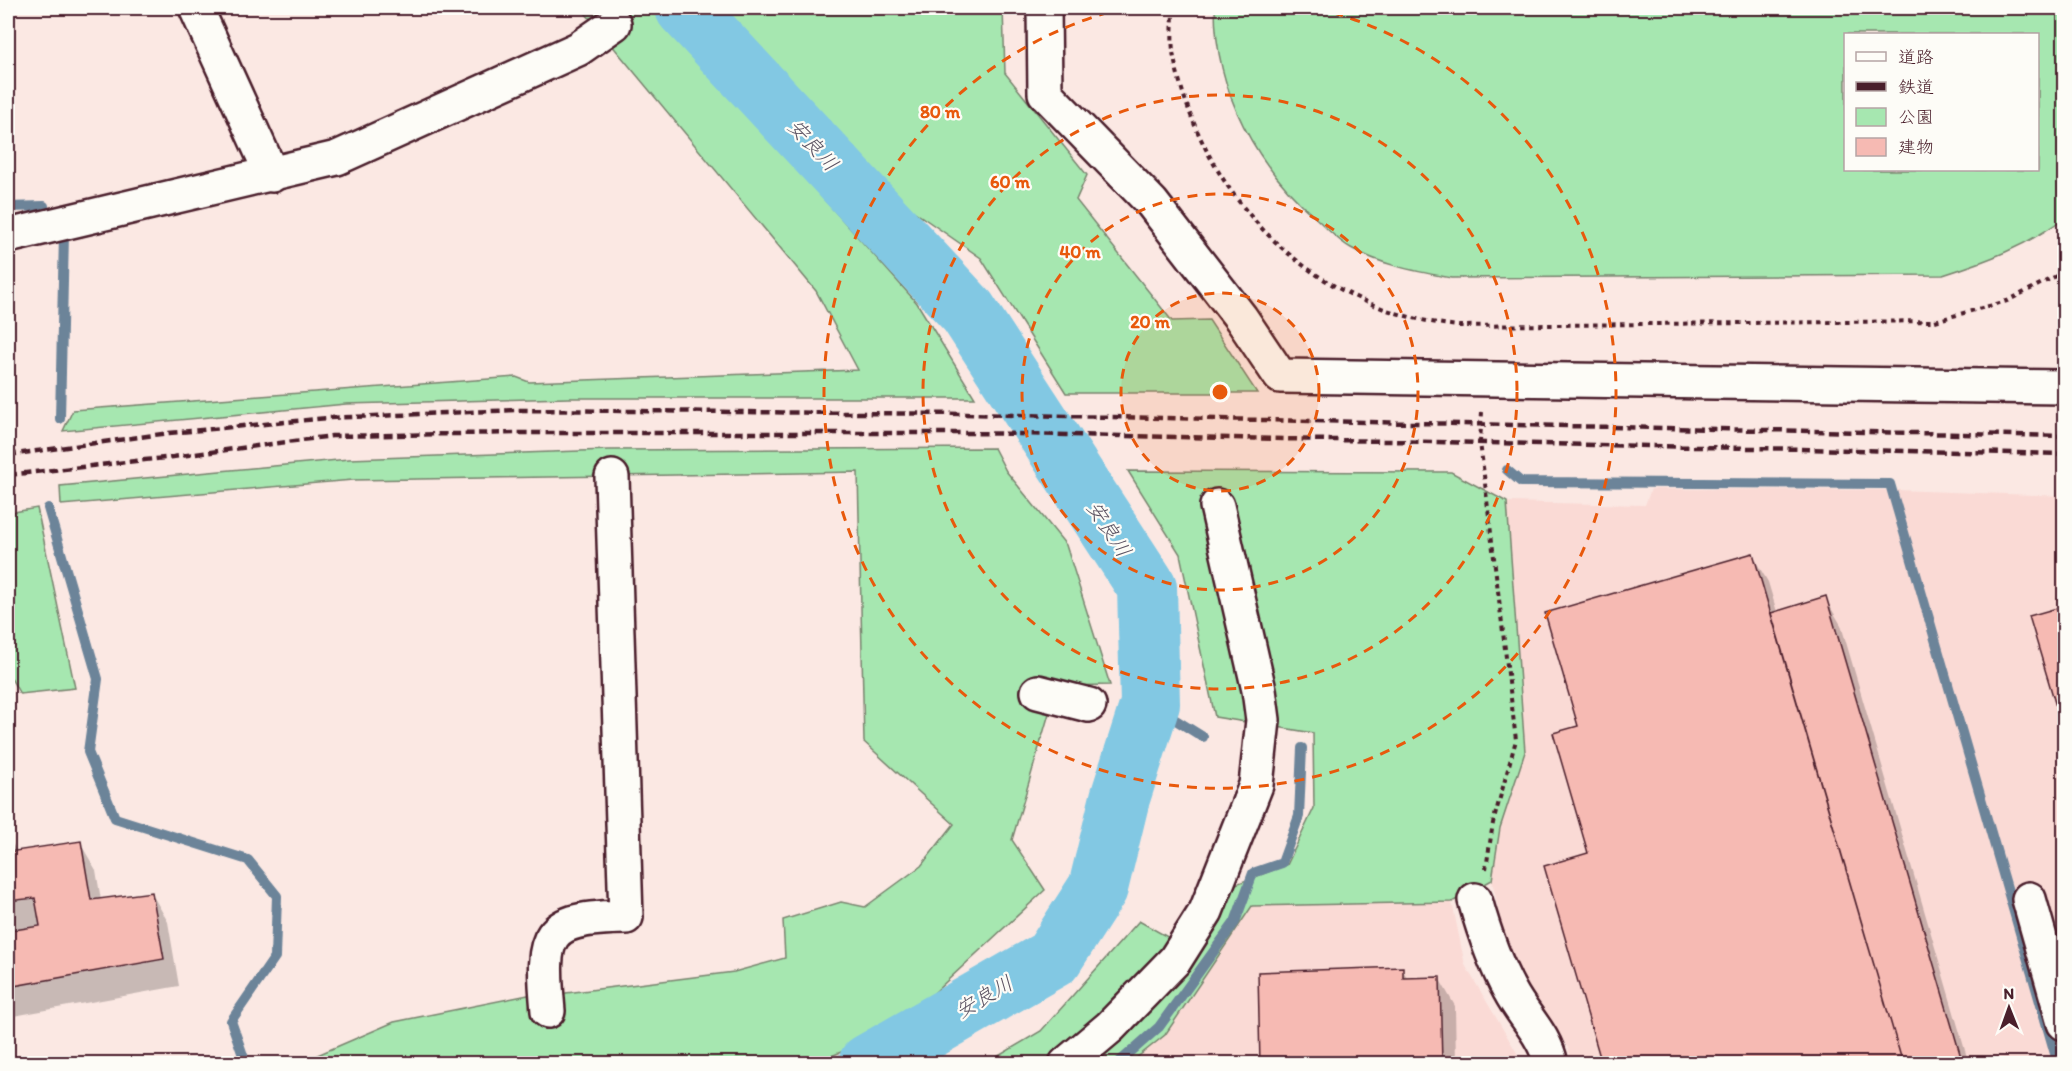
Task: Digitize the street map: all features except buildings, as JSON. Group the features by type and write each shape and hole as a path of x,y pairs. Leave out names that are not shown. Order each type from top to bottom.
{"street":[{"path":"196,8 272,175"},
{"path":"1044,8 1045,93 1152,203 1241,318 1280,376 2064,387"},
{"path":"8,236 338,158 578,50 614,24"},
{"path":"548,1011 545,949 558,930 577,919 626,917 612,477"},
{"path":"1066,1064 1110,1027 1175,960 1206,911 1256,785 1263,720 1259,690 1217,506"},
{"path":"1038,692 1089,705"},
{"path":"2029,899 2064,1023"},
{"path":"1475,900 1489,950 1510,993 1547,1047 1551,1064"}],"path":[{"path":"1173,8 1174,55 1179,77 1198,134 1223,180 1259,224 1297,263 1346,294 1403,317 1459,326 1935,321 2007,301 2064,272"},
{"path":"1475,900 1488,862 1493,824 1516,740 1480,442 1484,378"}],"shaded area":[{"path":"1651,489 1896,490 2064,496 2064,1063 1572,1063 1568,1048 1508,956 1492,880 1500,828 1525,751 1507,502 1645,505"},
{"path":"1452,902 1465,965 1517,1053 1520,1063 1130,1064 1165,1035 1252,906"}],"green space":[{"path":"581,8 652,8 917,303 975,398 569,398 346,404 63,431 73,410 516,377 529,382 858,370 816,291"},
{"path":"723,8 1003,8 1005,73 1087,175 1076,200 1172,321 1209,320 1257,393 1066,393 981,258 909,208"},
{"path":"1215,8 2064,8 2064,218 2036,237 2006,252 1943,275 1451,278 1387,264 1351,248 1335,236 1297,200 1259,152 1231,98 1222,69"},
{"path":"994,448 1006,471 1066,545 1110,685 1057,686 1012,840 1045,890 893,1031 814,1063 299,1063 394,1022 528,995 566,993 734,972 785,958 783,920 841,902 865,907 921,866 954,824 864,742 858,472 353,480 61,505 60,486 349,459 609,450"},
{"path":"1128,471 1451,472 1507,502 1525,752 1500,828 1492,880 1452,902 1252,906 1165,1035 1130,1063 985,1064 1041,1031 1139,921 1196,953 1228,887 1287,865 1314,808 1313,733 1215,717 1180,554"},
{"path":"37,508 75,688 20,694 8,673 8,513"}],"waterway":[{"name":"安良川","path":"685,8 968,312 1147,587 1150,704 1120,798 1098,888 1053,958 868,1064"},
{"path":"8,207 44,206"},
{"path":"60,419 64,234"},
{"path":"1507,470 1521,482 1890,484 2058,1064"},
{"path":"48,508 98,679 88,752 115,818 248,860 277,896 275,957 231,1021 246,1064"},
{"path":"1150,704 1203,737"},
{"path":"1117,1064 1159,1027 1235,922 1253,873 1282,863 1299,816 1302,748"}],"railway":[{"path":"8,455 169,433 328,418 516,410 965,414 2064,436"},
{"path":"8,475 173,457 332,436 516,433 968,433 2064,454"}]}
